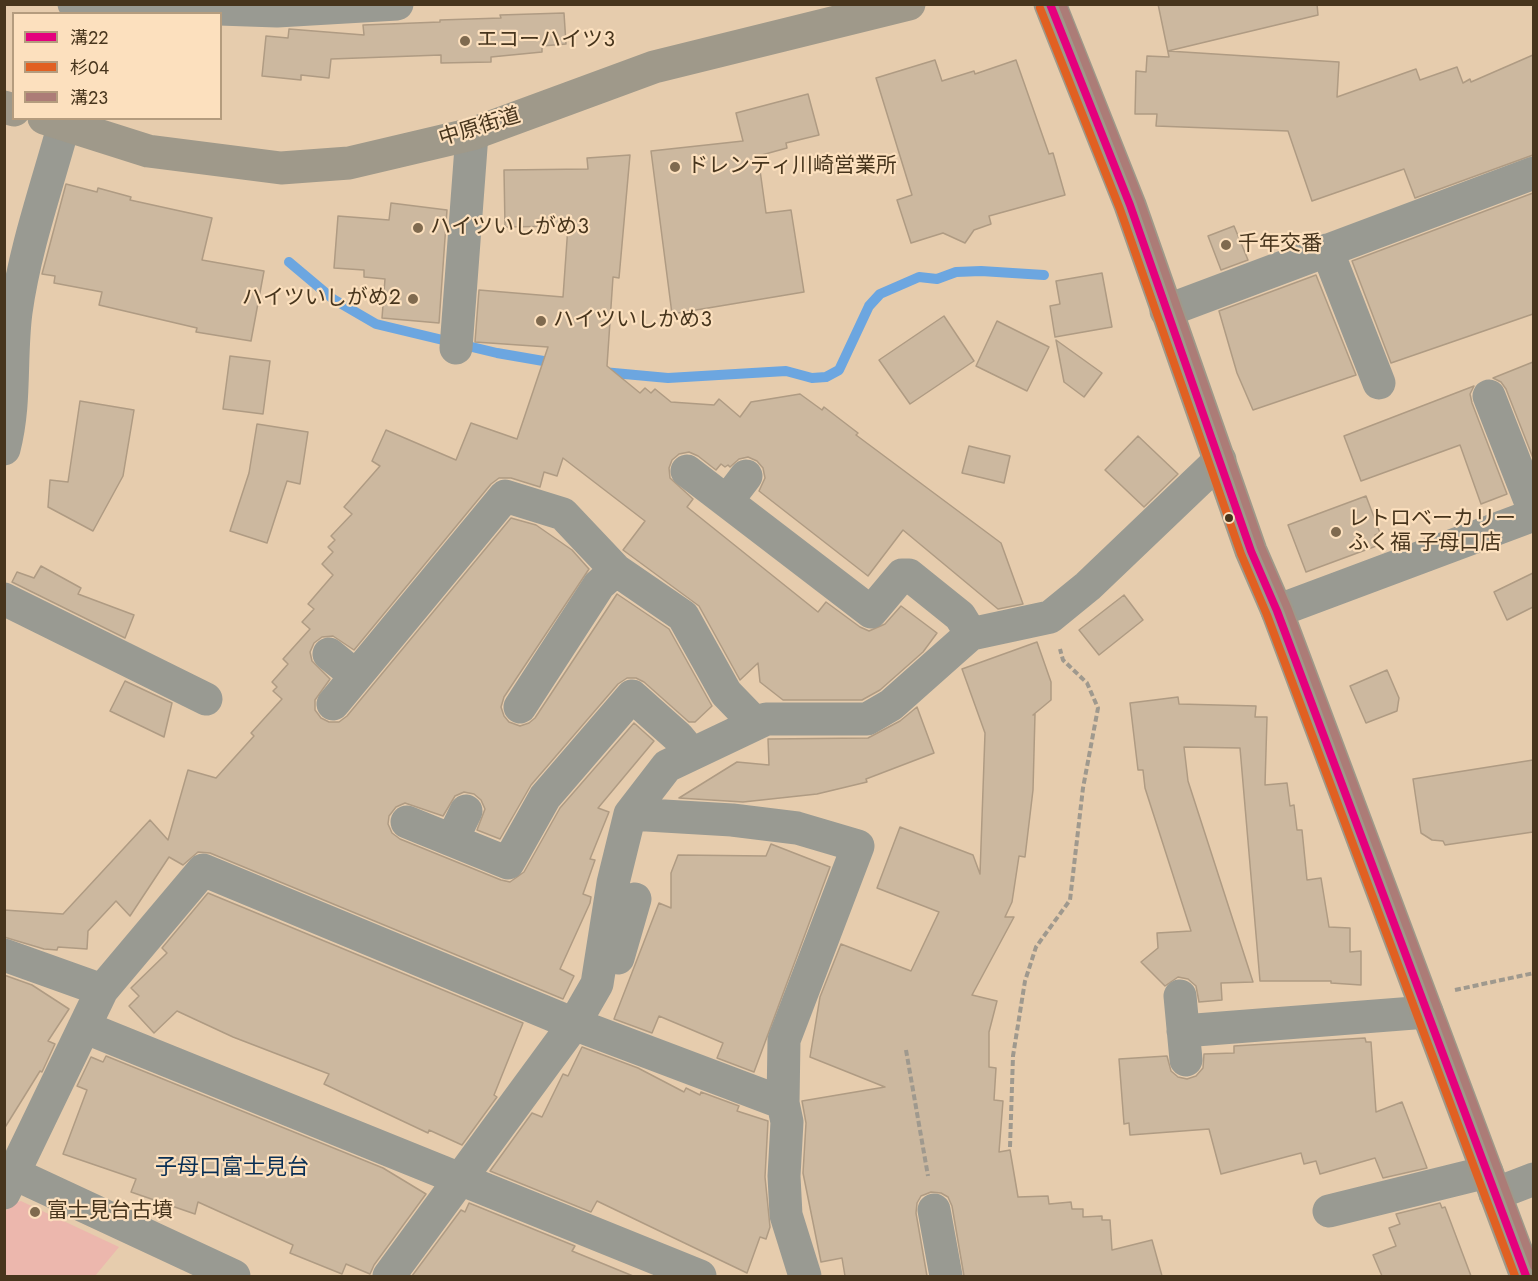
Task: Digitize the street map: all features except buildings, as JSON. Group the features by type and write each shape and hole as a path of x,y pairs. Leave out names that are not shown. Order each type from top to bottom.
{"main road":[{"path":"1050,4 1130,205 1251,551 1277,611 1526,1276"},
{"name":"中原街道","path":"54,121 148,151 281,168 349,163 472,134 654,67 894,6"}],"street":[{"path":"74,4 277,11 397,4"},
{"path":"4,449 13,402 13,336 20,284 54,121"},
{"path":"456,348 472,134"},
{"path":"1166,311 1533,173"},
{"path":"1328,250 1379,383"},
{"path":"1277,611 1533,513 1489,396"},
{"path":"389,1276 574,1024 597,984 613,883 630,814 667,766 766,718 867,719 891,705 971,634 1050,617 1088,586 1220,460"},
{"path":"687,471 737,488 871,612 902,575 909,575 960,616 971,634"},
{"path":"333,704 505,496 563,514 616,570 683,616 726,693 756,724"},
{"path":"520,707 599,585 616,570"},
{"path":"4,599 206,699"},
{"path":"329,654 356,676"},
{"path":"406,822 459,825 508,863 545,797 632,696 678,737 692,754"},
{"path":"630,814 732,820 797,828 858,846 784,1040 783,1103 787,1122 783,1176 786,1215 805,1276"},
{"path":"234,1276 8,1179 102,990 203,870 574,1024 783,1103"},
{"path":"597,984 614,974 635,899"},
{"path":"4,955 102,990"},
{"path":"1180,996 1184,1045 1427,1012"},
{"path":"84,1027 700,1276"},
{"path":"1329,1211 1491,1183 1533,1179"},
{"path":"934,1210 946,1276"}],"path":[{"path":"1010,1147 1014,1056 1024,981 1036,947 1070,900 1083,788 1098,708 1087,683 1063,660 1050,617"},
{"path":"1453,991 1533,973"},
{"path":"906,1050 934,1210"}],"shaded area":[{"path":"21,1201 119,1247 95,1276 5,1276 5,1212 12,1203"}],"waterway":[{"path":"289,262 333,299 376,324 497,353 555,363"},
{"path":"603,372 668,378 786,371 812,378 826,377 839,370 869,306 880,294 919,277 937,279 956,272 981,271 1044,275"}],"transit line":[{"name":"溝22","path":"1050,4 1130,205 1251,551 1277,611 1526,1276"},
{"name":"溝23","path":"1062,4 1140,201 1261,547 1287,607 1534,1266"},
{"name":"杉04","path":"1040,8 1120,209 1241,554 1267,615 1515,1276"}],"place":[{"name":"エコーハイツ３","path":"465,41"},
{"name":"ドレンティ川崎営業所","path":"675,167"},
{"name":"ハイツいしがめ３","path":"418,228"},
{"name":"千年交番","path":"1226,245"},
{"name":"ハイツいしがめ２","path":"413,299"},
{"name":"ハイツいしかめ３","path":"541,321"},
{"name":"レトロベーカリー ふく福 子母口店","path":"1336,532"},
{"name":"富士見台古墳","path":"35,1212"}],"district":[{"name":"子母口富士見台","path":"232,1169"}]}
